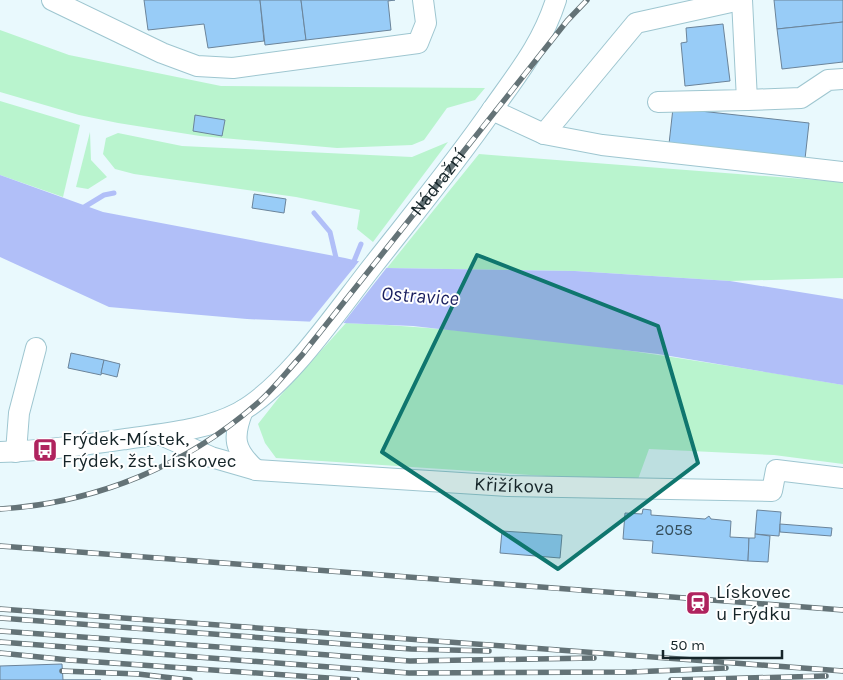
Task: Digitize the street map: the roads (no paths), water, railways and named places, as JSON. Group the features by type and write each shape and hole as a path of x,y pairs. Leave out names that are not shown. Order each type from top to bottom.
{"street":[{"path":"52,0 162,53 196,66 233,68 418,43 426,23 423,0"},
{"name":"Nádražní","path":"243,410 262,399 302,355 478,132 527,62 550,18 556,0"},
{"path":"544,134 636,23 741,0 747,100"},
{"path":"658,102 801,98 828,80 843,79"},
{"path":"492,110 544,134 602,145 843,172"},
{"path":"36,348 8,452 161,435 204,427 243,410"},
{"path":"243,410 236,432 237,448 256,470"},
{"name":"Křižíkova","path":"161,435 211,457 256,470 508,486 772,491 776,470 843,478"}],"water":[{"name":"Ostravice","path":"0,175 103,212 345,258 387,268 575,271 730,281 843,299 843,385 658,354 413,326 247,319 109,307 0,257"}],"waterway":[{"path":"81,209 104,195 114,193"},
{"path":"314,213 330,232 337,262"},
{"path":"352,266 361,244"}],"railway":[{"path":"0,509 71,499 140,477 203,444 261,400 302,355 567,21 587,0"},
{"path":"0,546 843,610"},
{"path":"0,609 843,671"},
{"path":"0,618 411,649 489,651"},
{"path":"0,631 410,661 594,658"},
{"path":"0,642 409,673 632,672 726,668"},
{"path":"0,653 69,660 357,680"},
{"path":"62,671 138,674 190,680"},
{"path":"671,680 826,676"}],"place":[{"name":"Frýdek-Místek, Frýdek, žst. Lískovec","path":"45,450"},
{"name":"Lískovec u Frýdku","path":"698,603"}]}
